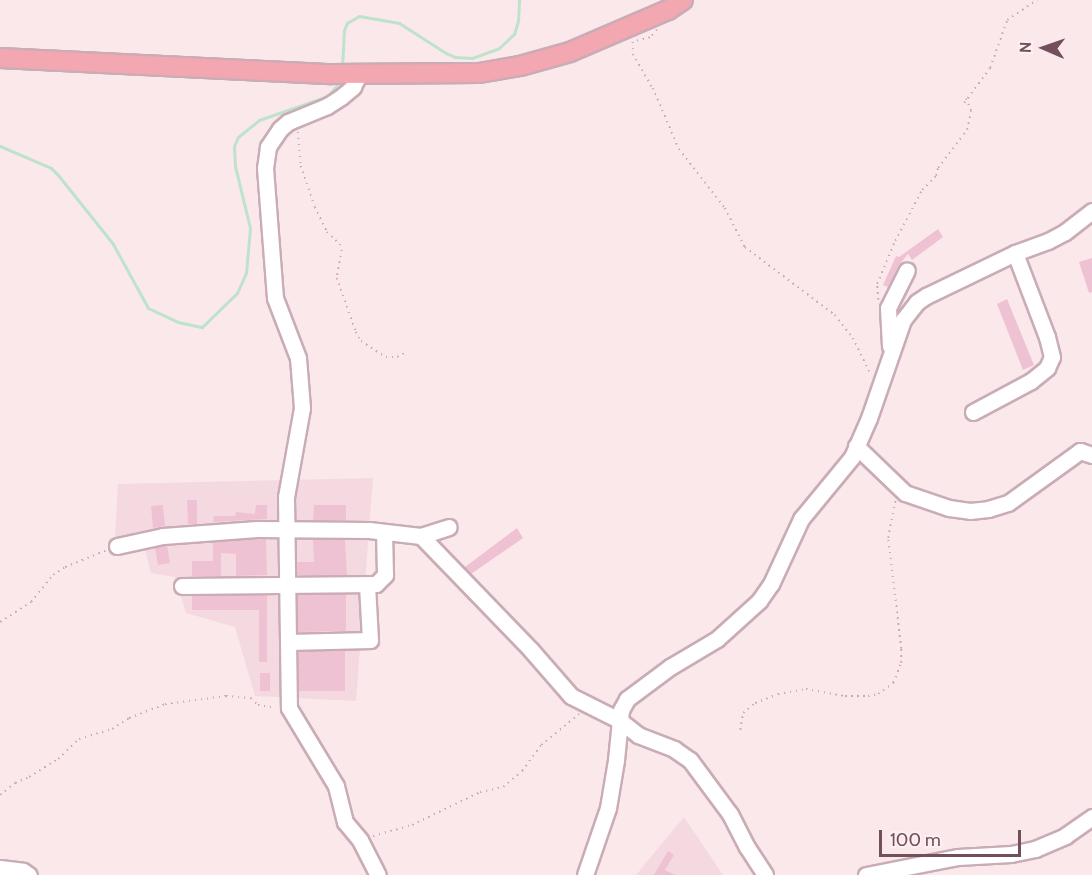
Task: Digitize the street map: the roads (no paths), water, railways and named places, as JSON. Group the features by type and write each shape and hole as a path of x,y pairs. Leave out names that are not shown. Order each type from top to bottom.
{"main road":[{"path":"0,58 346,74 462,74 520,66 618,33 668,10 683,0"}],"street":[{"path":"346,74 353,87 341,98 288,122 272,138 265,168 275,298 298,358 301,390 300,429 286,496 289,708 336,786 345,822 360,840 378,875"},
{"path":"585,875 608,808 616,760 619,720 627,699 670,667 717,639 759,601 771,584 801,519 852,457 880,389 903,320 917,302 1015,253 1036,247 1065,232 1092,211"},
{"path":"972,412 1031,381 1047,368 1052,357 1047,337 1015,253"},
{"path":"891,355 888,308 907,270"},
{"path":"856,447 904,493 949,508 970,511 1008,503 1080,451 1092,454"},
{"path":"117,546 183,534 286,529 384,532 421,536 449,527"},
{"path":"182,586 287,587 376,584 385,575 384,532"},
{"path":"421,536 531,650 560,686 593,709 619,720 638,735 674,749 690,760 730,814 747,848 765,875"},
{"path":"288,642 370,640 367,585"},
{"path":"866,875 968,856 1011,854 1035,849 1065,836 1092,817"},
{"path":"0,868 23,871 29,875"}],"waterway":[{"path":"342,68 344,30 347,23 359,16 399,23 446,53 455,57 472,58 499,48 514,34 518,21 519,0"},
{"path":"0,146 51,168 58,175 113,244 148,308 178,322 202,327 237,293 246,273 250,228 235,166 234,146 238,137 259,120 328,96 341,80"}]}
